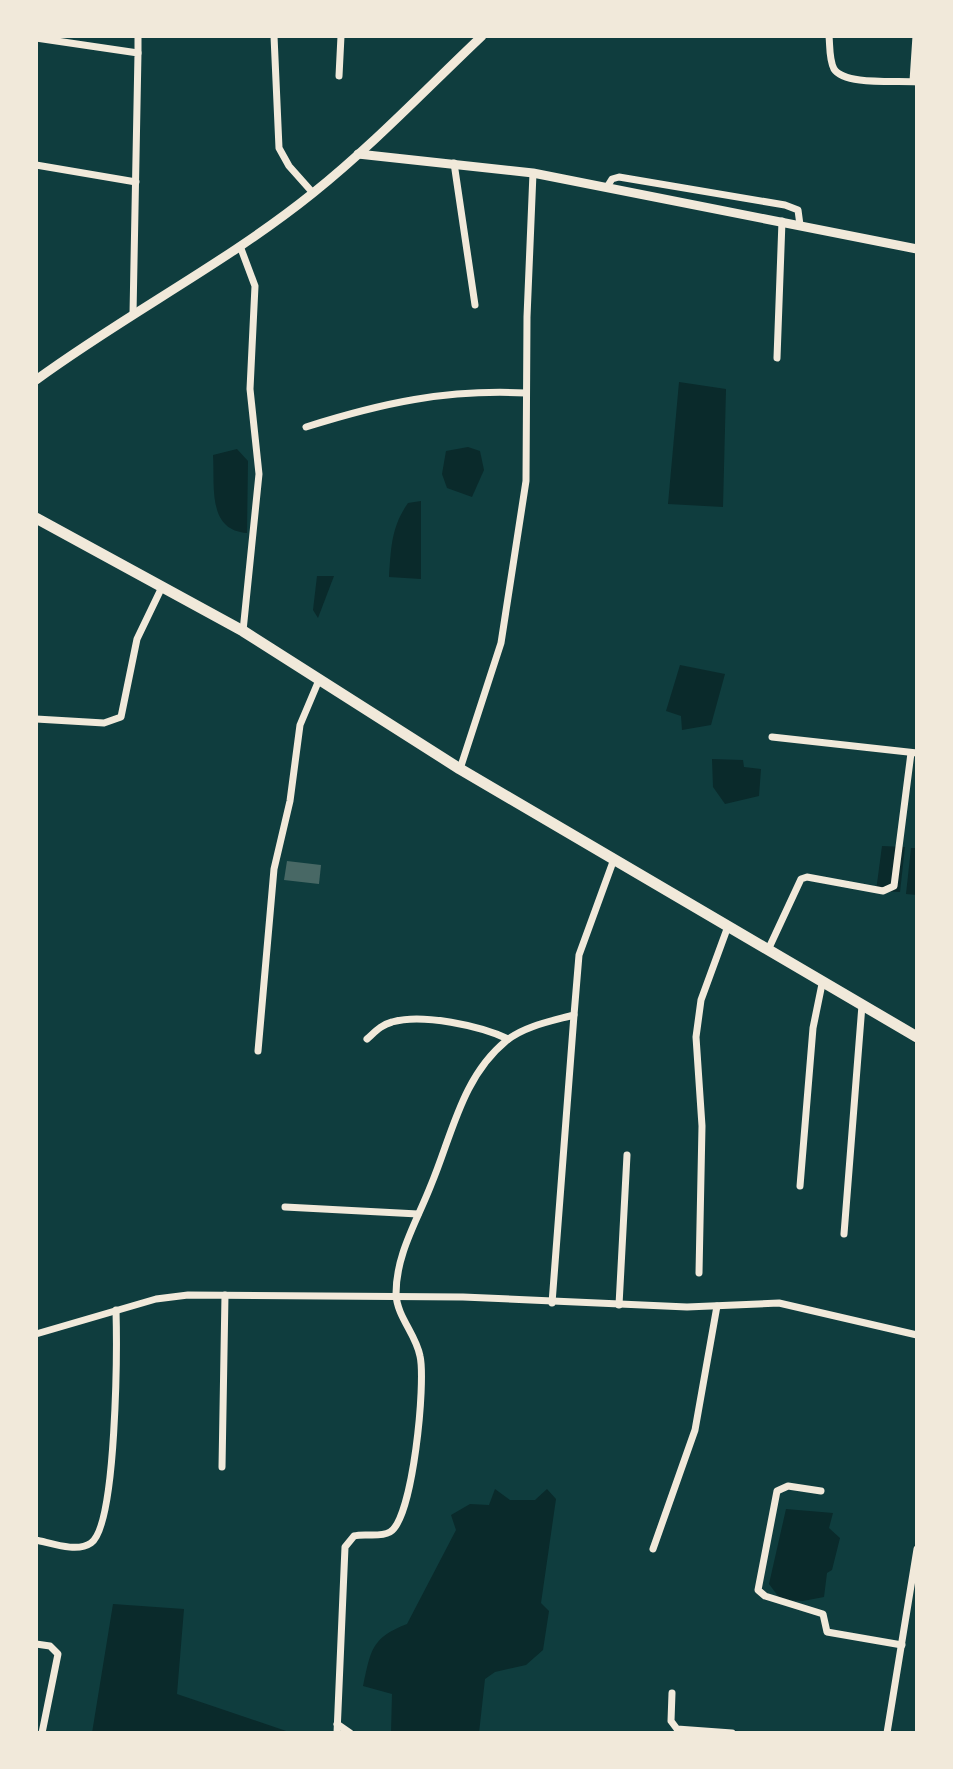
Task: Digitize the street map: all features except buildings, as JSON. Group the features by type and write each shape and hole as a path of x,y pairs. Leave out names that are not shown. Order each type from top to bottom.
{"main road":[{"path":"36,518 243,631 460,769 727,929 917,1037"}],"street":[{"path":"133,314 138,36"},
{"path":"274,36 279,143 289,166 313,193"},
{"path":"339,76 341,36"},
{"path":"36,380 240,246 313,193 482,36"},
{"path":"829,36 834,68 841,75 857,80 915,82 916,36"},
{"path":"36,38 138,53"},
{"path":"358,154 533,173 917,249"},
{"path":"454,163 475,305"},
{"path":"36,165 136,182"},
{"path":"460,769 494,671 507,609 526,481 533,173"},
{"path":"607,187 612,179 619,177 771,202 798,210 800,225"},
{"path":"777,358 782,221"},
{"path":"240,246 250,266 256,298 250,389 259,474 243,631"},
{"path":"306,427 362,409 442,393 526,393"},
{"path":"36,719 104,723 121,717 137,639 162,587"},
{"path":"258,1051 274,869 290,801 300,725 319,680"},
{"path":"767,952 801,879 807,877 883,891 894,886 914,753 772,737"},
{"path":"552,1303 579,955 614,859"},
{"path":"699,1273 702,1126 696,1037 701,1000 727,929"},
{"path":"800,1186 813,1028 822,984"},
{"path":"844,1234 862,1005"},
{"path":"350,1733 337,1728 345,1547 354,1536 390,1532 399,1521 407,1492 421,1405 421,1358 396,1296 406,1242 470,1086 487,1060 508,1039 574,1015"},
{"path":"367,1039 390,1022 411,1020 474,1026 508,1039"},
{"path":"619,1305 627,1155"},
{"path":"285,1207 418,1214"},
{"path":"222,1467 225,1295"},
{"path":"36,1334 174,1296 225,1295 396,1296 619,1305 779,1303 917,1335"},
{"path":"653,1549 692,1441 717,1306"},
{"path":"36,1540 81,1546 92,1543 97,1535 109,1479 118,1367 116,1310"},
{"path":"821,1491 788,1486 777,1491 758,1590 765,1596 823,1614 827,1632 902,1645"},
{"path":"887,1733 917,1549"},
{"path":"36,1644 50,1646 58,1654 44,1733"},
{"path":"672,1693 674,1727 732,1733"}],"water":[{"path":"679,382 726,389 723,507 668,504"},
{"path":"468,447 480,451 484,470 472,497 447,488 442,474 446,451"},
{"path":"237,449 248,461 247,533 225,524 219,515 214,493 213,455"},
{"path":"421,501 421,579 389,577 398,521 408,503"},
{"path":"317,576 334,576 318,618 313,610"},
{"path":"680,665 725,674 711,725 682,730 681,716 666,711"},
{"path":"712,759 743,760 744,767 761,769 759,796 725,804 713,787"},
{"path":"882,846 905,847 900,892 876,891"},
{"path":"911,848 917,848 917,895 906,894"},
{"path":"495,1489 510,1500 535,1500 547,1489 556,1499 541,1603 549,1611 543,1650 526,1665 495,1672 485,1679 479,1733 391,1733 392,1694 363,1686 371,1654 379,1640 407,1624 456,1530 451,1515 470,1504 489,1505"},
{"path":"786,1509 833,1513 829,1528 840,1538 832,1570 827,1573 824,1597 803,1601 781,1600 769,1584"},
{"path":"113,1604 184,1609 177,1694 292,1733 92,1733"}]}
